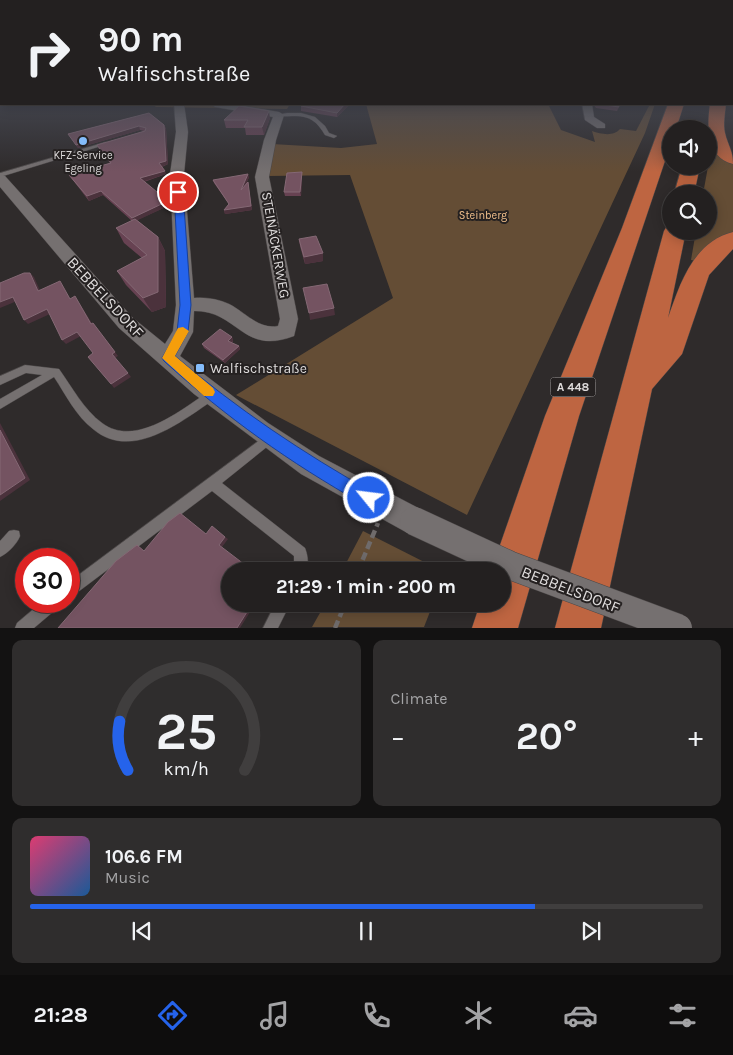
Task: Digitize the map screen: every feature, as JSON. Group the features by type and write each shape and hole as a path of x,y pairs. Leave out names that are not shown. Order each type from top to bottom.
{"highway":[{"name":"A 448","path":"511,575 562,416 633,228 673,113"},
{"path":"717,113 715,127 720,146 733,159"},
{"path":"636,386 672,346 697,272 726,242 733,239"},
{"path":"578,628 673,240"},
{"name":"A 448","path":"494,628 499,612"}],"street":[{"path":"168,358 182,332 185,305 177,174 182,132 180,113"},
{"path":"269,113 279,115"},
{"path":"588,113 589,118 601,126"},
{"name":"STEINÄCKERWEG","path":"185,305 208,304 225,310 249,328 267,336 279,335 287,331 289,319 262,177 270,140 279,115"},
{"name":"BEBBELSDORF","path":"0,179 126,322 212,394 269,438 310,465 384,507 414,521 509,565 678,628"}],"lane":[{"path":"279,115 296,114 314,118 323,124 327,134 334,136"},
{"path":"0,175 116,141"},
{"path":"0,381 25,369 56,372 96,426 112,435 126,437 160,429 212,394"},
{"path":"0,404 56,372"},
{"path":"80,582 269,438"},
{"path":"212,483 300,553 301,562"},
{"path":"0,550 14,536"},
{"path":"270,628 279,612"},
{"path":"22,628 40,613"}],"path":[{"path":"362,562 384,507"},
{"path":"335,628 342,612"}],"green space":[{"name":"Steinberg","path":"369,113 553,113 561,130 595,142 592,131 607,134 617,132 620,129 636,131 645,113 652,113 645,133 467,515 236,395 393,298 350,175 267,176 272,144 341,148 377,144"},
{"path":"717,149 733,161 733,235 696,261 691,260 694,240 717,240 717,185 705,185 706,175 717,175"},
{"path":"363,531 424,562 347,562"},
{"path":"320,612 430,612 424,627 312,627"}],"building":[{"path":"149,113 164,125 166,161 159,163 165,171 140,178 168,201 132,218 101,191 87,196 69,175 111,163 97,145 145,131 146,128 139,126 76,145 68,134"},
{"path":"231,113 268,113 262,127 244,127 248,120 224,120"},
{"path":"302,172 300,192 284,192 287,173"},
{"path":"248,174 241,190 248,182 251,206 224,210 229,204 213,180"},
{"path":"135,219 158,237 158,292 143,298 117,271 147,255 116,228"},
{"path":"316,236 323,253 304,257 299,239"},
{"path":"24,273 30,273 38,291 60,281 70,299 75,296 91,324 93,323 115,352 112,354 128,373 111,384 88,357 93,353 77,332 62,340 47,309 24,320 13,297 0,302 0,283"},
{"path":"327,284 334,308 309,313 303,288"},
{"path":"220,329 232,337 228,341 239,346 223,360 202,344"},
{"path":"0,430 25,478 0,495"},
{"path":"180,513 206,534 212,526 225,537 219,545 241,562 221,562 221,612 247,612 237,628 58,628 71,613 80,613 80,603 116,561 137,545 144,551 168,522"}],"slow traffic":[{"path":"183,331 168,358 209,392"}],"place":[{"name":"KFZ-Service Egeling","path":"83,141"},
{"name":"Walfischstraße","path":"200,368"}],"route":[{"path":"178,192 185,305 182,332 168,358 202,387 260,431 310,465 369,498"}]}
